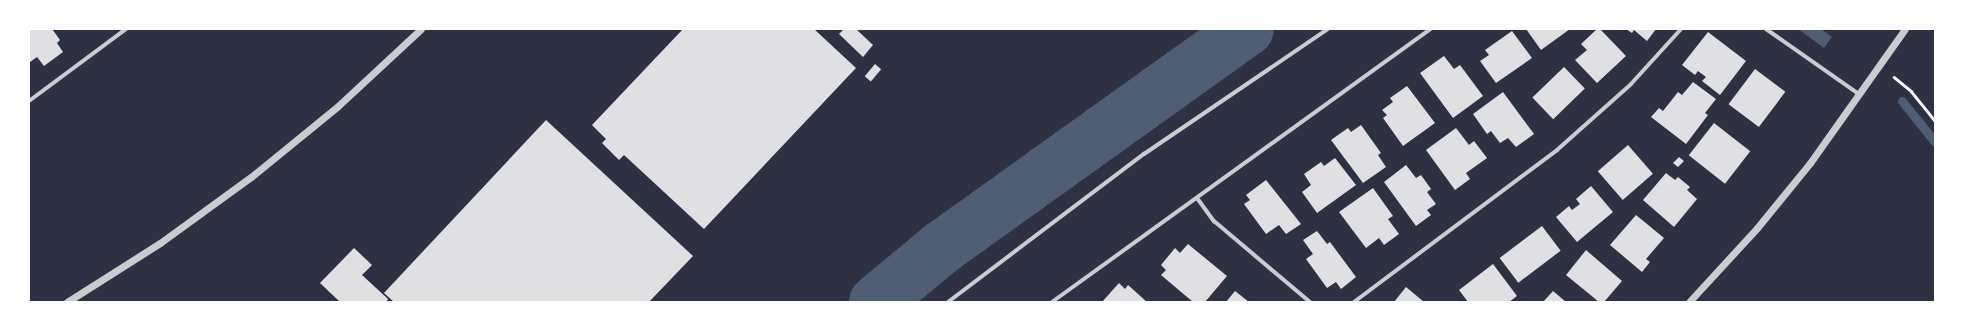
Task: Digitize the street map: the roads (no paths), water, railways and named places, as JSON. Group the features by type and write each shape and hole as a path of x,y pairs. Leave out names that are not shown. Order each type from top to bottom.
{"street":[{"path":"29,101 126,29"},
{"path":"67,302 160,243 251,177 338,106 421,29"},
{"path":"948,302 1144,154 1328,29"},
{"path":"1054,301 1430,29"},
{"path":"1354,302 1568,141 1631,84 1681,29"},
{"path":"1766,29 1859,94"},
{"path":"1689,302 1784,196 1905,29"},
{"path":"1197,198 1214,221 1310,302"}],"water":[{"path":"1798,29 1821,29 1832,37 1824,48"}],"waterway":[{"path":"876,302 941,248 1247,29"},
{"path":"1902,101 1935,142"}]}
